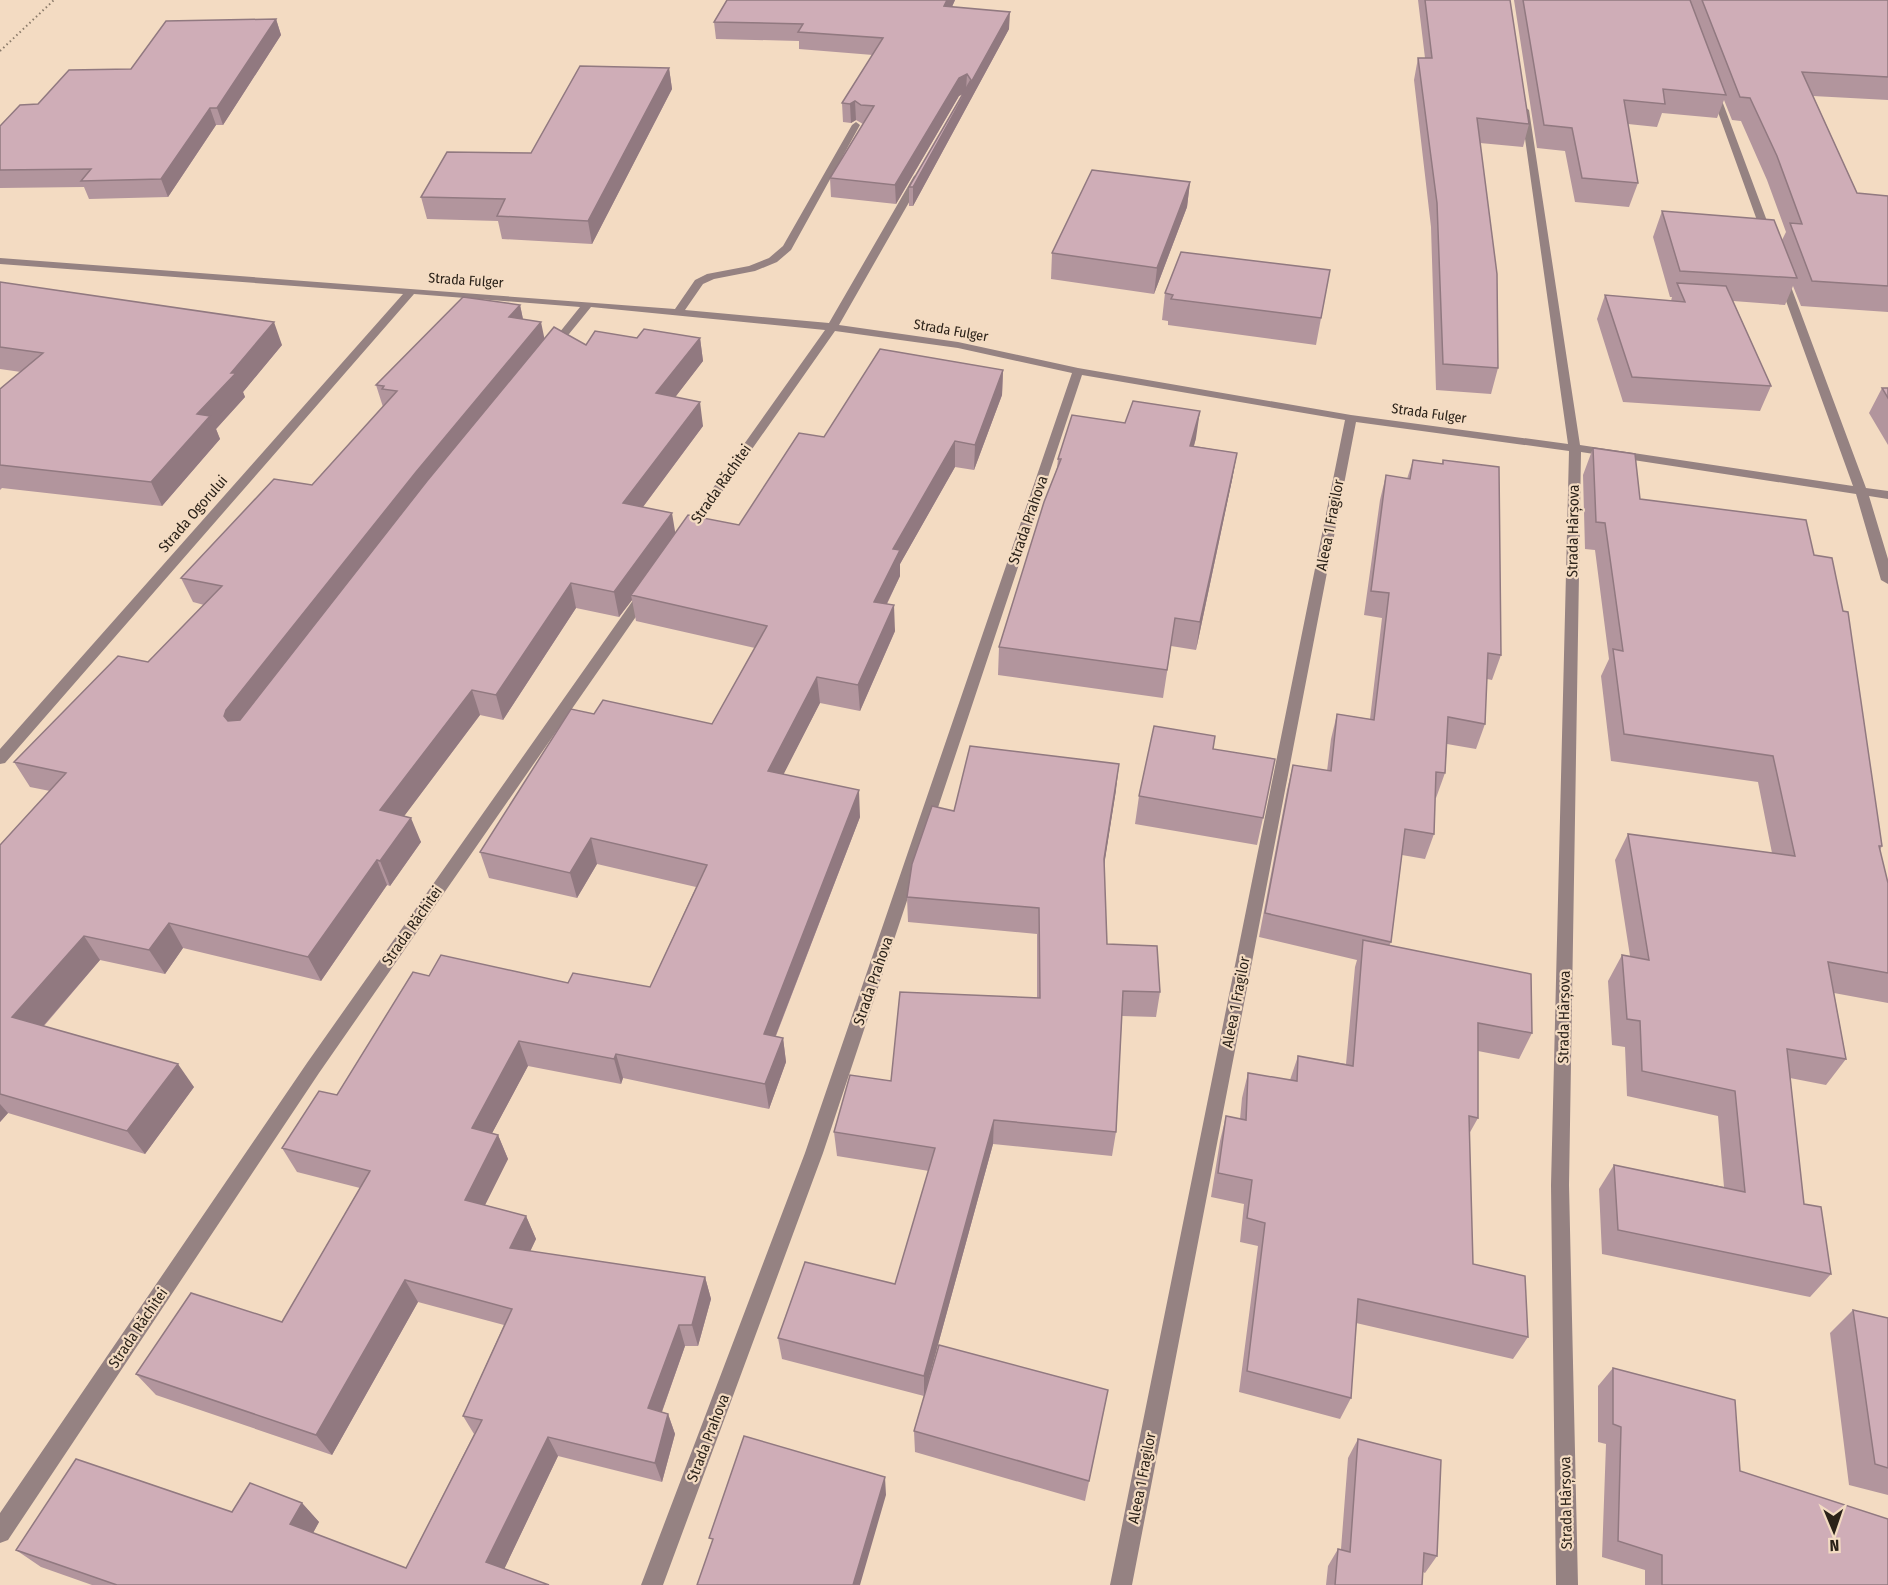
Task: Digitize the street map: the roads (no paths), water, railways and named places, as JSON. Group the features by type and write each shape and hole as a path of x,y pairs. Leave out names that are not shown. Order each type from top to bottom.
{"street":[{"path":"1710,78 1771,245"},
{"name":"Strada Hârșova","path":"1522,94 1575,448 1560,1185 1568,1585"},
{"path":"678,313 699,282 711,276 751,269 773,260 787,248 856,125"},
{"name":"Strada Răchitei","path":"675,551 832,327 923,170"},
{"name":"Strada Fulger","path":"0,261 588,304 832,327 958,345 1078,371 1351,418 1575,448 1888,495"},
{"path":"1779,268 1861,491 1888,580"},
{"name":"Strada Ogorului","path":"0,759 411,291"},
{"path":"543,359 588,304"},
{"name":"Strada Prahova","path":"652,1585 814,1153 1078,371"},
{"name":"Aleea 1 Fragilor","path":"1121,1585 1351,418"},
{"name":"Strada Răchitei","path":"0,1532 313,1068 654,580"}]}
